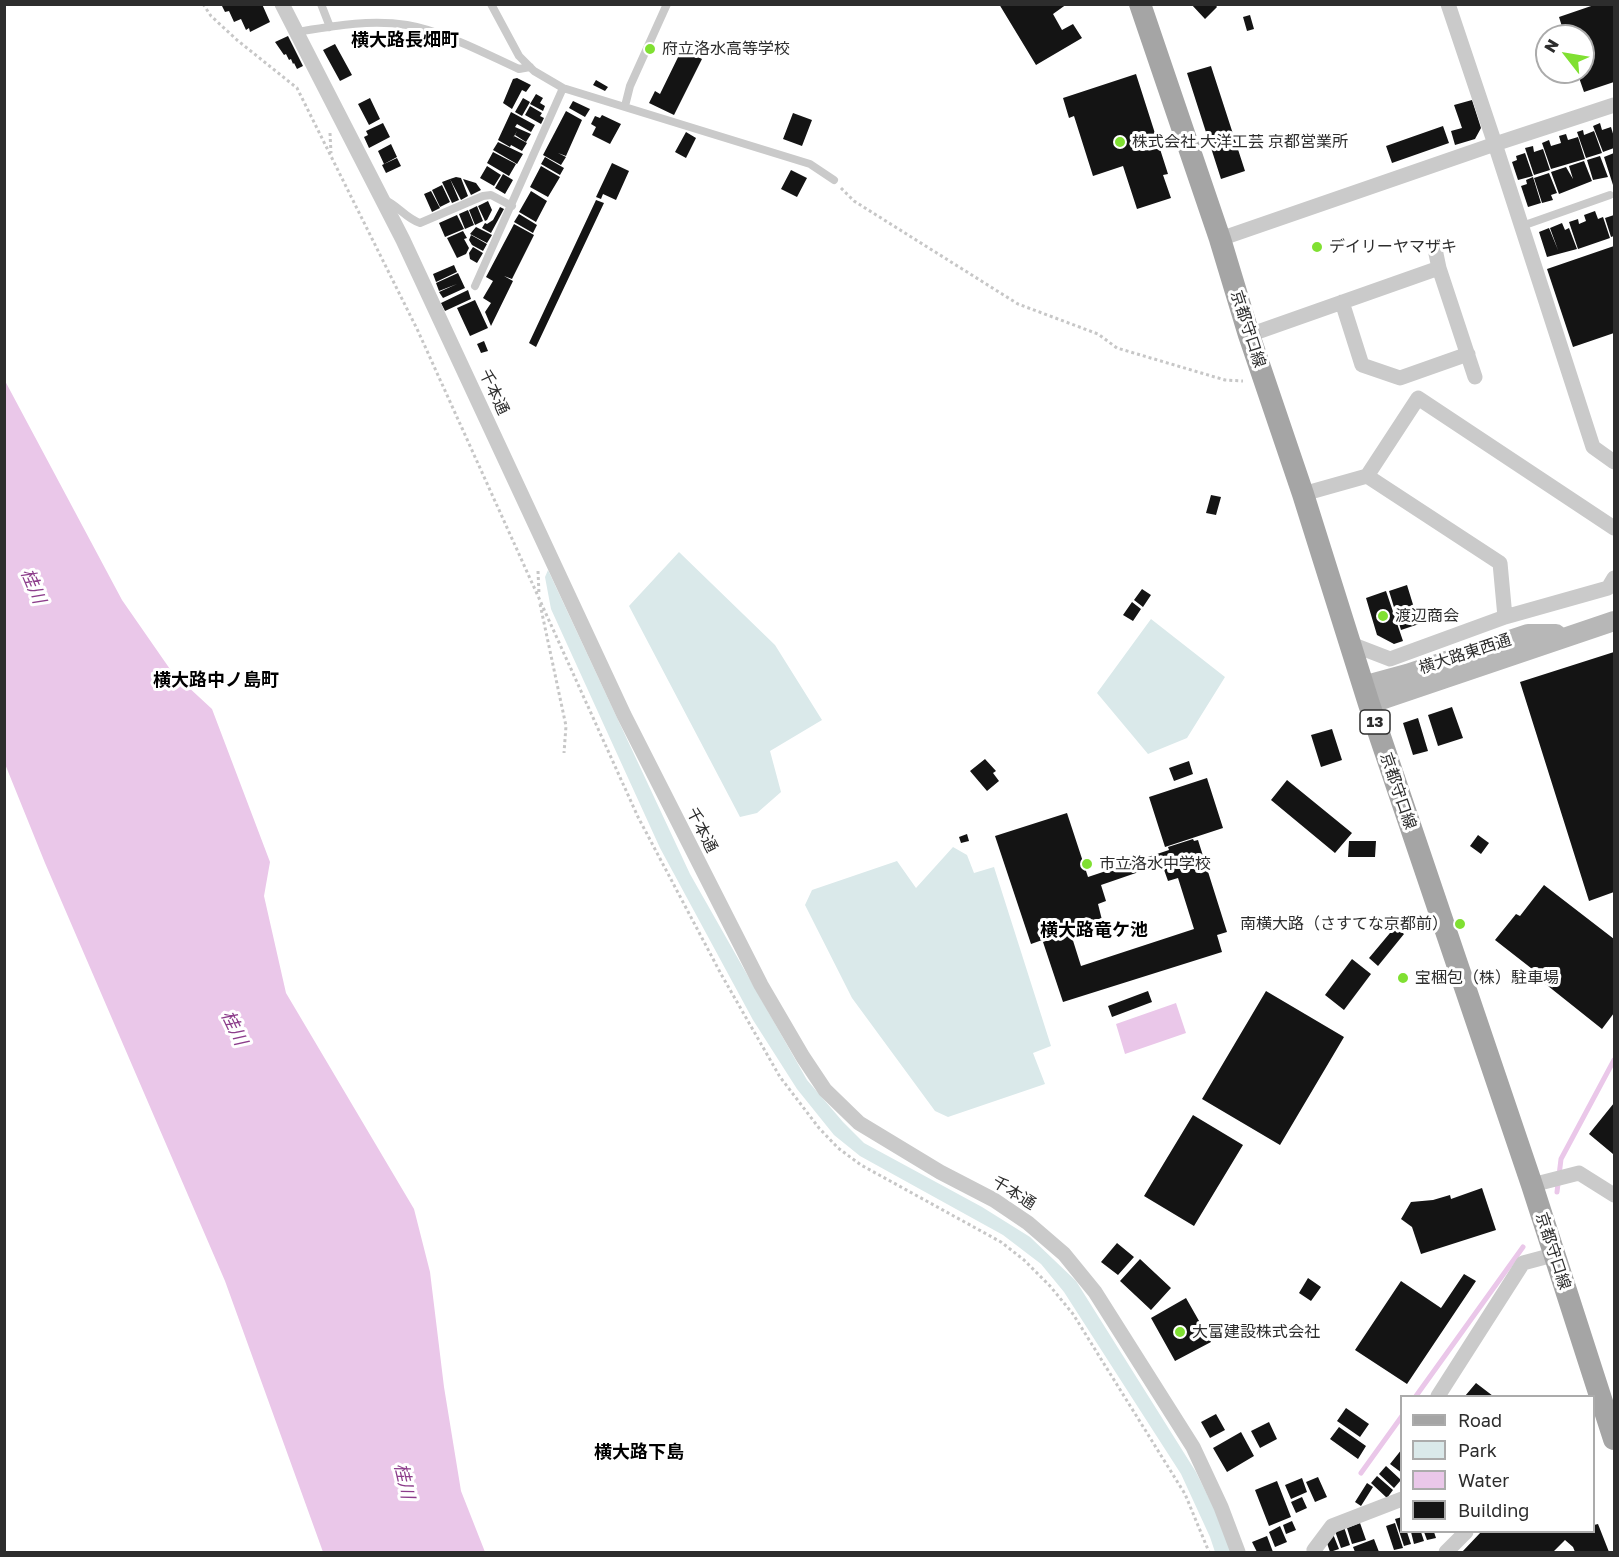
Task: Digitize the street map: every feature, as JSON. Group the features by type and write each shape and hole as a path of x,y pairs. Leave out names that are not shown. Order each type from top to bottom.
{"main road":[{"name":"京都守口線","path":"1140,4 1220,239 1366,695 1539,1183 1553,1255 1614,1439"}],"street":[{"name":"千本通","path":"282,4 428,293 624,715 761,985 803,1057 825,1090 859,1123 940,1172 994,1200 1028,1223 1064,1254 1095,1292 1193,1447 1221,1507 1238,1552"},
{"path":"1448,4 1593,447 1614,462"},
{"path":"1220,239 1614,105"},
{"path":"1435,249 1439,268 1475,377"},
{"path":"1249,335 1439,268"},
{"path":"1342,302 1362,365 1400,378 1468,354"},
{"path":"1303,494 1367,476 1418,398 1614,528"},
{"path":"1367,476 1500,563 1505,617"},
{"path":"1351,644 1390,658 1505,617 1608,588 1614,578"},
{"name":"横大路東西通","path":"1366,695 1407,674 1528,634 1569,635 1614,621"},
{"path":"1539,1183 1579,1173 1614,1195"},
{"path":"1439,1395 1523,1263 1553,1255"},
{"path":"1315,1552 1314,1550 1332,1526 1400,1499"},
{"path":"1446,1552 1465,1533"}],"lane":[{"path":"321,4 330,27"},
{"path":"491,4 519,56 534,71 563,88 810,164 834,180"},
{"path":"625,106 630,86 667,4"},
{"path":"297,32 354,23 407,25 429,30 519,69 530,67"},
{"path":"475,286 563,88"},
{"path":"382,199 395,204 412,220 420,223 483,196 491,195 512,206"},
{"path":"1522,226 1610,195"}],"path":[{"path":"834,180 854,201 1018,304 1098,334 1116,348 1225,380 1242,381 1262,373"},
{"path":"538,565 539,598 566,726 564,753"}],"green space":[{"path":"679,552 775,645 822,720 770,751 781,792 757,813 740,817 629,606"},
{"path":"548,570 690,874 807,1080 864,1143 982,1207 1030,1237 1076,1281 1196,1472 1225,1531 1232,1552 1215,1552 1181,1474 1064,1292 1041,1264 1003,1235 860,1156 834,1135 797,1089 753,1020 660,848 551,609 545,577"},
{"path":"1151,619 1225,677 1187,738 1148,754 1097,693"},
{"path":"953,847 967,855 974,873 994,867 1051,1046 1033,1053 1045,1084 948,1117 935,1111 852,998 805,905 812,890 897,861 916,888"}],"water":[{"name":"桂川","path":"4,379 122,600 172,672 212,709 270,862 264,896 286,993 414,1209 430,1272 444,1387 461,1491 485,1552 323,1552 225,1281 45,863 5,764"},
{"path":"1176,1003 1186,1033 1125,1054 1116,1024"}],"building":[{"path":"221,4 262,4 270,22 250,32 249,28 246,30 241,19 234,22 229,11 225,12"},
{"path":"999,4 1067,4 1053,14 1062,30 1073,24 1082,38 1036,65"},
{"path":"1191,4 1215,4 1217,7 1205,19"},
{"path":"1597,4 1614,4 1614,82 1584,92 1581,84 1595,84 1595,24 1561,24 1559,17"},
{"path":"1250,15 1254,29 1247,31 1243,17"},
{"path":"288,36 303,66 297,69 275,42"},
{"path":"335,44 352,75 340,81 323,50"},
{"path":"682,49 702,59 674,115 649,103 655,91 660,94"},
{"path":"1211,66 1245,171 1221,179 1187,73"},
{"name":"株式会社 大洋工芸 京都営業所","path":"1136,74 1168,174 1163,175 1171,198 1137,209 1123,166 1093,176 1074,116 1069,118 1063,98"},
{"path":"517,78 531,85 526,92 522,90 512,109 503,103 513,79"},
{"path":"596,80 608,87 605,91 593,85"},
{"path":"536,94 543,98 540,103 545,106 543,111 530,104"},
{"path":"370,98 380,119 369,125 358,104"},
{"path":"523,98 530,102 522,116 515,112"},
{"path":"1472,100 1481,128 1475,139 1455,145 1451,131 1462,128 1454,105"},
{"path":"573,101 590,109 585,117 569,108"},
{"path":"530,106 542,113 540,116 544,118 541,124 525,115"},
{"path":"566,111 582,120 566,156 558,153 566,157 561,165 543,155"},
{"path":"511,112 535,125 531,132 517,124 515,127 531,134 526,142 515,135 517,131 514,136 527,143 522,151 498,140"},
{"path":"793,113 812,120 802,146 783,139"},
{"path":"602,115 621,124 610,144 592,135 596,127 591,124 595,116 600,118"},
{"path":"383,123 390,137 369,148 364,137 368,135 366,131"},
{"path":"1600,123 1602,130 1611,127 1614,137 1614,148 1603,152 1593,126"},
{"path":"1443,126 1449,143 1392,163 1386,146"},
{"path":"1583,130 1584,135 1594,131 1602,153 1586,158 1577,132"},
{"path":"686,132 696,138 686,158 675,152"},
{"path":"1566,134 1568,140 1578,137 1585,159 1551,169 1542,143 1549,140 1551,146 1561,143 1559,136"},
{"path":"498,142 523,154 517,164 493,150"},
{"path":"391,144 397,157 384,164 378,151"},
{"path":"1533,146 1534,152 1543,149 1550,170 1534,175 1525,148"},
{"path":"493,152 516,164 509,176 487,163"},
{"path":"1525,153 1533,176 1518,180 1512,162 1517,160 1516,156"},
{"path":"1614,153 1614,185 1613,185 1604,157"},
{"path":"1600,156 1608,177 1593,180 1587,160"},
{"path":"545,157 564,168 560,175 541,164"},
{"path":"397,158 401,166 386,173 382,165"},
{"path":"1584,161 1592,181 1559,194 1551,172 1566,167 1573,179 1569,166"},
{"path":"612,163 629,171 616,200 603,194 601,199 596,197"},
{"path":"487,166 501,175 494,186 480,178"},
{"path":"541,166 560,177 548,197 530,187"},
{"path":"791,170 807,178 797,197 781,189"},
{"path":"1549,173 1557,193 1551,195 1553,200 1542,203 1534,178"},
{"path":"503,174 513,180 505,194 495,188"},
{"path":"1533,177 1541,203 1528,207 1521,186 1527,184 1526,180"},
{"path":"461,178 468,196 461,200 450,179"},
{"path":"450,179 459,200 452,203 442,182"},
{"path":"463,179 476,183 481,190 471,195"},
{"path":"442,185 450,202 440,207 432,190"},
{"path":"431,191 440,208 432,212 424,194"},
{"path":"531,191 547,201 536,222 519,212"},
{"path":"596,200 604,203 536,347 529,343"},
{"path":"488,201 492,210 485,221 478,206"},
{"path":"477,206 483,221 475,225 469,210"},
{"path":"500,207 504,209 491,233 482,228 485,223 493,220"},
{"path":"468,210 474,225 465,229 459,214"},
{"path":"1595,211 1598,219 1603,217 1610,238 1578,249 1569,222 1578,219 1579,224 1586,221 1584,215"},
{"path":"519,214 537,225 533,233 514,222"},
{"path":"457,215 464,229 445,237 439,223"},
{"path":"1614,215 1614,236 1611,237 1605,218"},
{"path":"1562,223 1565,230 1569,228 1577,249 1547,257 1539,232 1549,228 1558,250 1550,228"},
{"path":"514,224 534,235 512,279 504,276 513,281 491,326 485,312 491,303 483,298 493,281 486,277"},
{"path":"476,227 492,235 487,243 470,234"},
{"path":"463,231 469,248 466,254 457,258 447,238"},
{"path":"471,235 487,244 483,251 472,245 469,240"},
{"path":"1614,246 1614,333 1573,347 1547,269"},
{"path":"473,247 483,253 477,263 470,259 469,253"},
{"path":"454,265 457,272 436,282 433,274"},
{"path":"458,273 465,288 443,298 439,292 457,284 439,291 436,283"},
{"path":"468,290 471,299 445,311 441,303"},
{"path":"475,300 488,328 470,336 457,308"},
{"path":"484,341 488,351 481,353 477,344"},
{"path":"1211,495 1221,497 1216,515 1206,513"},
{"path":"1407,585 1419,624 1401,630 1389,591"},
{"path":"1142,589 1151,595 1143,607 1134,600"},
{"name":"渡辺商会","path":"1386,591 1403,641 1394,644 1377,635 1366,598"},
{"path":"1132,602 1141,609 1133,621 1123,615"},
{"path":"1614,652 1614,892 1589,901 1520,682"},
{"path":"1452,707 1463,738 1438,746 1428,715"},
{"path":"1418,718 1428,751 1413,755 1403,723"},
{"path":"1332,729 1342,760 1321,767 1311,735"},
{"path":"985,759 996,771 993,773 999,781 987,791 970,771"},
{"path":"1189,761 1193,774 1174,781 1169,768"},
{"path":"1207,778 1223,828 1165,847 1149,797"},
{"path":"1287,780 1352,833 1335,853 1271,800"},
{"path":"1067,813 1088,877 1169,850 1168,847 1193,839 1198,840 1227,932 1217,935 1222,952 1063,1002 1043,942 1063,935 1062,933 1031,944 995,836","holes":["1162,864 1168,881 1178,878 1194,929 1081,966 1070,931 1102,920 1098,904 1106,901 1101,885"]},
{"path":"967,834 969,841 961,843 959,837"},
{"path":"1478,835 1489,843 1481,854 1470,846"},
{"path":"1349,841 1376,841 1375,857 1348,857"},
{"path":"1544,885 1614,939 1614,1013 1602,1029 1543,982 1545,979 1495,940 1516,914 1520,916"},
{"path":"1395,927 1404,934 1378,966 1369,958"},
{"path":"1352,959 1371,974 1344,1010 1325,995"},
{"path":"1148,991 1152,1002 1112,1017 1108,1006"},
{"path":"1266,991 1344,1037 1280,1145 1202,1099"},
{"path":"1614,1103 1614,1152 1613,1154 1589,1134"},
{"path":"1193,1115 1243,1145 1194,1226 1144,1196"},
{"path":"1482,1188 1496,1230 1421,1254 1412,1227 1401,1219 1411,1202 1433,1200 1450,1195 1451,1199"},
{"path":"1117,1243 1134,1257 1118,1275 1101,1262"},
{"path":"1140,1259 1171,1288 1151,1310 1120,1281"},
{"path":"1464,1274 1476,1281 1407,1384 1355,1350 1401,1281 1441,1308"},
{"path":"1308,1278 1321,1287 1311,1301 1299,1293"},
{"path":"1186,1298 1211,1342 1175,1361 1151,1318"},
{"path":"1476,1383 1492,1395 1466,1395"},
{"path":"1346,1408 1369,1424 1360,1437 1337,1421"},
{"path":"1216,1414 1225,1430 1210,1438 1201,1422"},
{"path":"1269,1422 1277,1439 1260,1448 1251,1431"},
{"path":"1339,1427 1366,1446 1358,1459 1330,1439"},
{"path":"1241,1432 1254,1456 1227,1472 1213,1448"},
{"path":"1400,1452 1400,1472 1390,1464"},
{"path":"1386,1466 1400,1481 1394,1488 1379,1474"},
{"path":"1377,1476 1393,1490 1387,1498 1371,1483"},
{"path":"1318,1477 1327,1497 1315,1502 1306,1482"},
{"path":"1302,1478 1307,1492 1291,1499 1285,1485"},
{"path":"1277,1481 1291,1517 1269,1526 1255,1490"},
{"path":"1367,1483 1373,1487 1361,1506 1355,1502"},
{"path":"1302,1497 1307,1508 1296,1513 1291,1502"},
{"path":"1400,1518 1400,1533 1407,1533 1411,1544 1404,1546 1395,1519"},
{"path":"1292,1521 1296,1530 1286,1534 1283,1525"},
{"path":"1360,1523 1366,1540 1352,1544 1347,1528"},
{"path":"1395,1523 1403,1548 1394,1550 1386,1526"},
{"path":"1598,1524 1609,1552 1575,1552 1565,1540 1553,1552 1462,1552 1480,1533 1595,1533 1595,1525"},
{"path":"1280,1526 1287,1542 1275,1547 1269,1532"},
{"path":"1344,1527 1350,1545 1341,1548 1335,1531"},
{"path":"1411,1533 1421,1533 1424,1541 1414,1544"},
{"path":"1424,1533 1434,1533 1436,1538 1427,1540"},
{"path":"1333,1534 1339,1549 1330,1552 1325,1537"},
{"path":"1267,1536 1273,1552 1257,1552 1252,1542"},
{"path":"1374,1539 1379,1552 1355,1552 1353,1547"}],"waterway":[{"path":"1557,1192 1561,1159 1614,1060"},
{"path":"1417,1395 1523,1247"},
{"path":"1361,1473 1400,1419"}],"place":[{"name":"府立洛水高等学校","path":"650,49"},
{"name":"株式会社 大洋工芸 京都営業所","path":"1120,142"},
{"name":"デイリーヤマザキ","path":"1317,247"},
{"name":"渡辺商会","path":"1383,616"},
{"name":"市立洛水中学校","path":"1087,864"},
{"name":"南横大路（さすてな京都前）","path":"1460,924"},
{"name":"宝梱包（株）駐車場","path":"1403,978"},
{"name":"大富建設株式会社","path":"1180,1332"}],"district":[{"name":"横大路長畑町","path":"405,40"},
{"name":"横大路中ノ島町","path":"216,680"},
{"name":"横大路竜ケ池","path":"1094,930"},
{"name":"横大路下島","path":"639,1452"}]}
